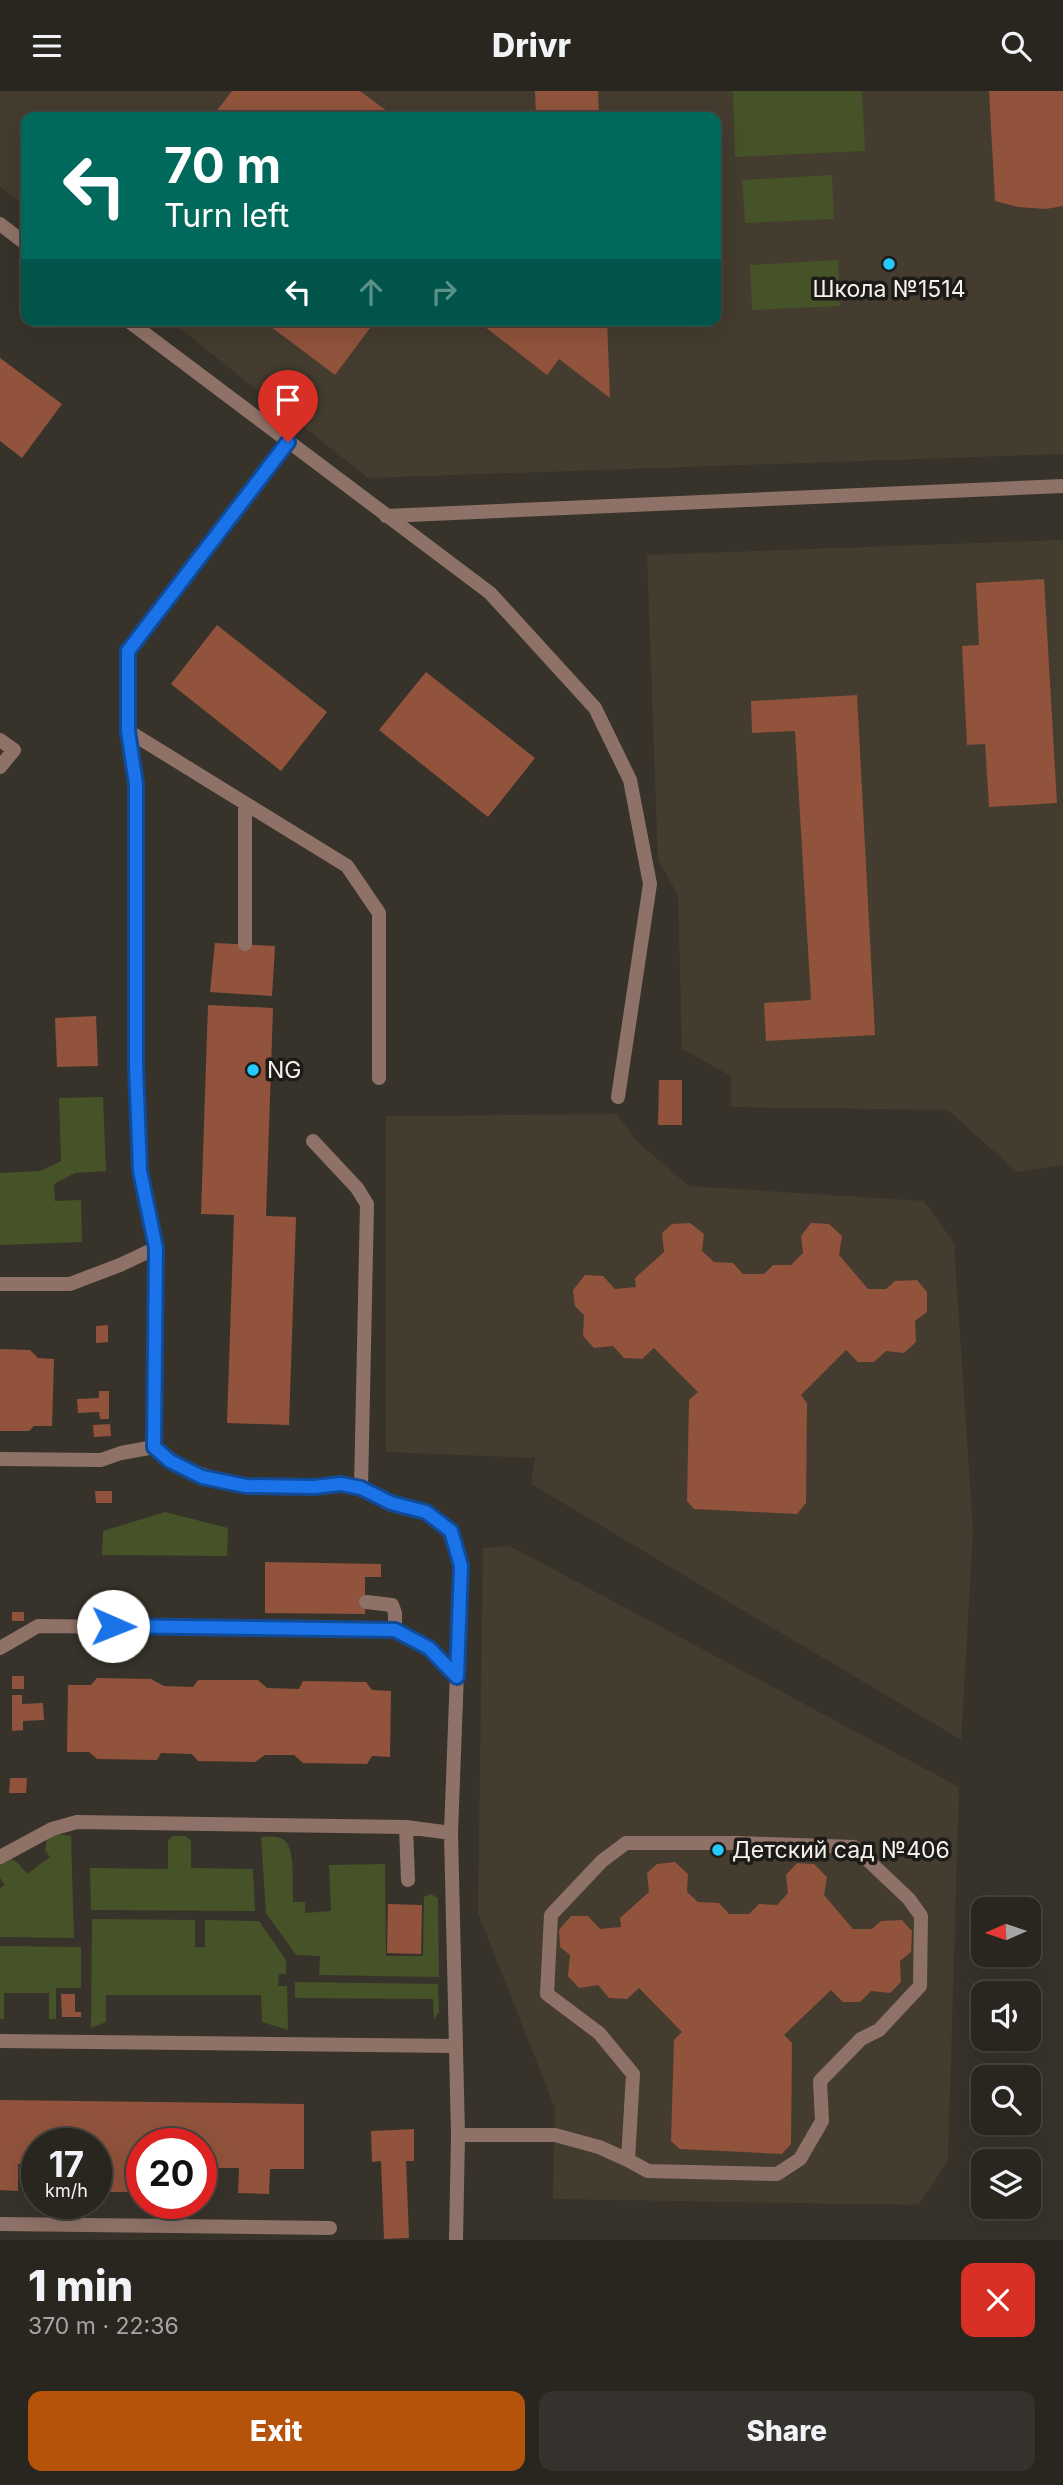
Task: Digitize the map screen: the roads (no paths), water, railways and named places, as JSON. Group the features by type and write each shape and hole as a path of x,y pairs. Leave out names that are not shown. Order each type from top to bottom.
{"lane":[{"path":"0,224 21,240"},
{"path":"135,326 491,593 595,708 630,780 650,884 618,1097"},
{"path":"288,442 128,651 128,731 136,784 136,1067 140,1171 156,1248 154,1447 170,1461 202,1477 246,1486 314,1487 341,1484 361,1488 391,1503 426,1512 451,1531 461,1566 451,1833 458,2135 456,2240"},
{"path":"386,516 1063,486"},
{"path":"128,731 347,866 379,913 379,1078"},
{"path":"0,740 14,750 0,767"},
{"path":"245,803 245,944"},
{"path":"313,1141 367,1204 361,1488"},
{"path":"0,1284 70,1284 156,1248"},
{"path":"0,1459 101,1459 154,1447"},
{"path":"366,1602 392,1605 395,1630"},
{"path":"0,1648 38,1626 395,1630 429,1648 457,1677"},
{"path":"0,1857 52,1829 77,1822 406,1827 451,1833"},
{"path":"406,1827 408,1880"},
{"path":"458,2135 555,2135 599,2147 648,2171 778,2174 800,2159 822,2120 820,2081 861,2039 879,2030 920,1986 921,1916 909,1899 854,1847 626,1843 602,1861 551,1915 547,1994 599,2033 634,2074 628,2161"},
{"path":"0,2041 455,2046"},
{"path":"0,2224 330,2228"}],"place":[{"name":"Школа №1514","path":"889,264"},
{"name":"NG","path":"253,1070"},
{"name":"Детский сад №406","path":"718,1850"}]}
